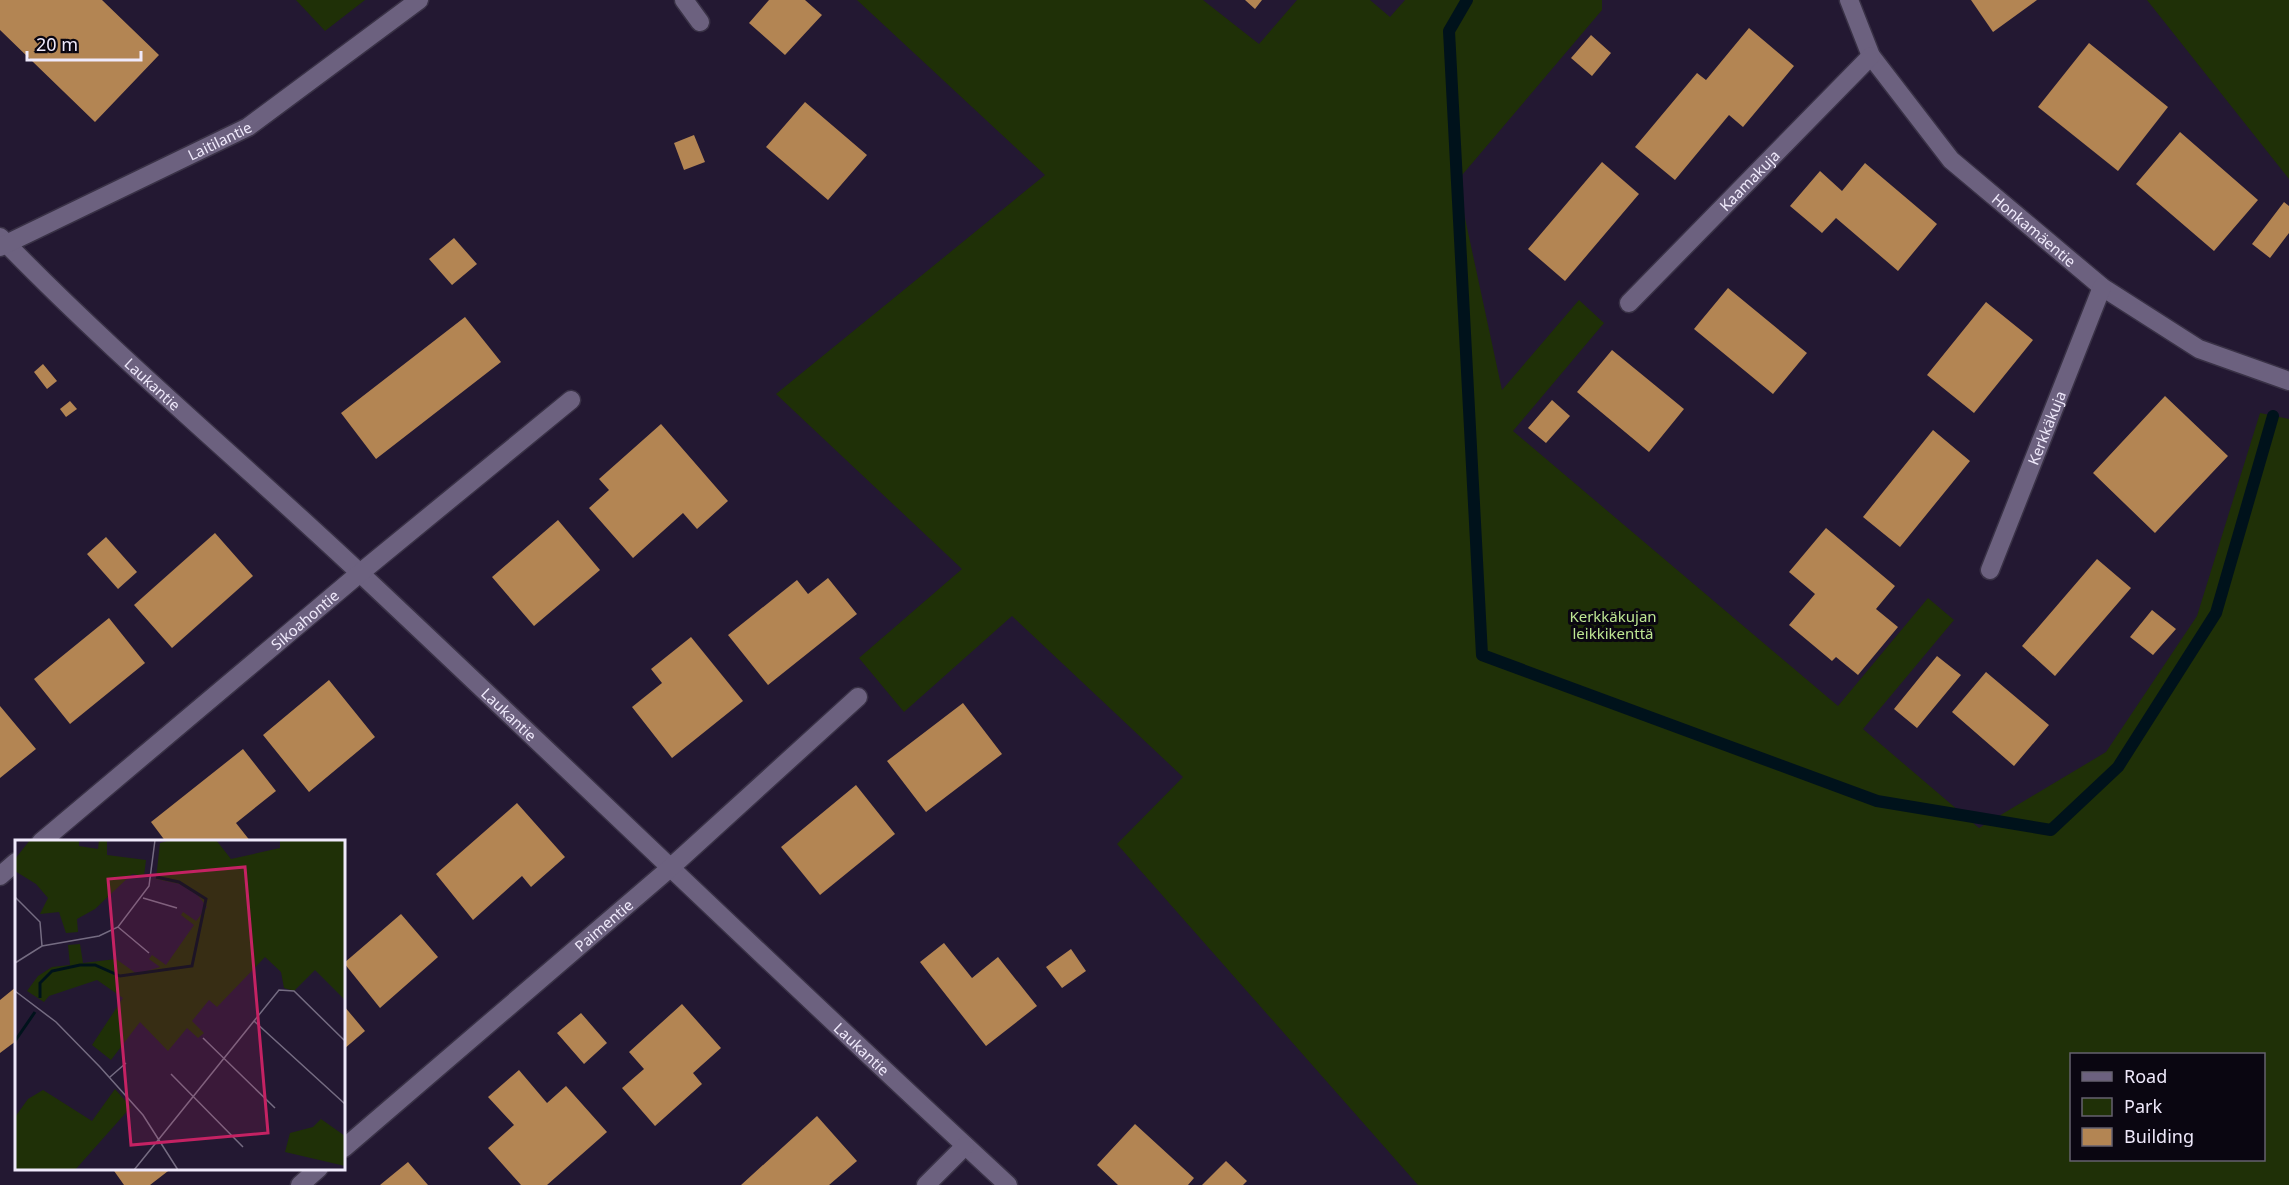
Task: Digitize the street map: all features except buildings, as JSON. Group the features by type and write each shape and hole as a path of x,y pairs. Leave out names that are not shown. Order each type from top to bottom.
{"street":[{"name":"Laitilantie","path":"2,243 248,127 419,0"},
{"path":"684,0 700,22"},
{"name":"Honkamäentie","path":"1849,0 1871,56 1951,160 2102,287 2199,349 2289,381"},
{"name":"Kaamakuja","path":"1629,303 1871,56"},
{"name":"Laukantie","path":"2,243 360,573 669,869 1008,1185"},
{"name":"Kerkkäkuja","path":"1990,570 2102,287"},
{"name":"Sikoahontie","path":"43,840 360,573 571,400"},
{"name":"Paimentie","path":"345,1147 669,869 858,697"},
{"path":"0,876 15,863"},
{"path":"926,1185 965,1146"},
{"path":"300,1185 317,1170"}],"green space":[{"path":"296,0 365,0 325,31"},
{"name":"Kerkkäkujan leikkikenttä","path":"857,0 1203,0 1259,44 1297,0 1370,0 1390,17 1405,0 1602,0 1602,10 1457,181 1502,390 1579,300 1604,323 1513,431 1838,706 1928,598 1954,620 1863,729 1979,828 2106,752 2197,616 2260,413 2289,419 2289,1185 1418,1185 1117,844 1183,777 1012,616 904,712 859,658 962,569 776,394 1045,175"},
{"path":"2147,0 2289,0 2289,179"}],"waterway":[{"path":"1467,0 1449,31 1482,655 1877,801 2051,830 2118,767 2216,613 2273,416"}]}
